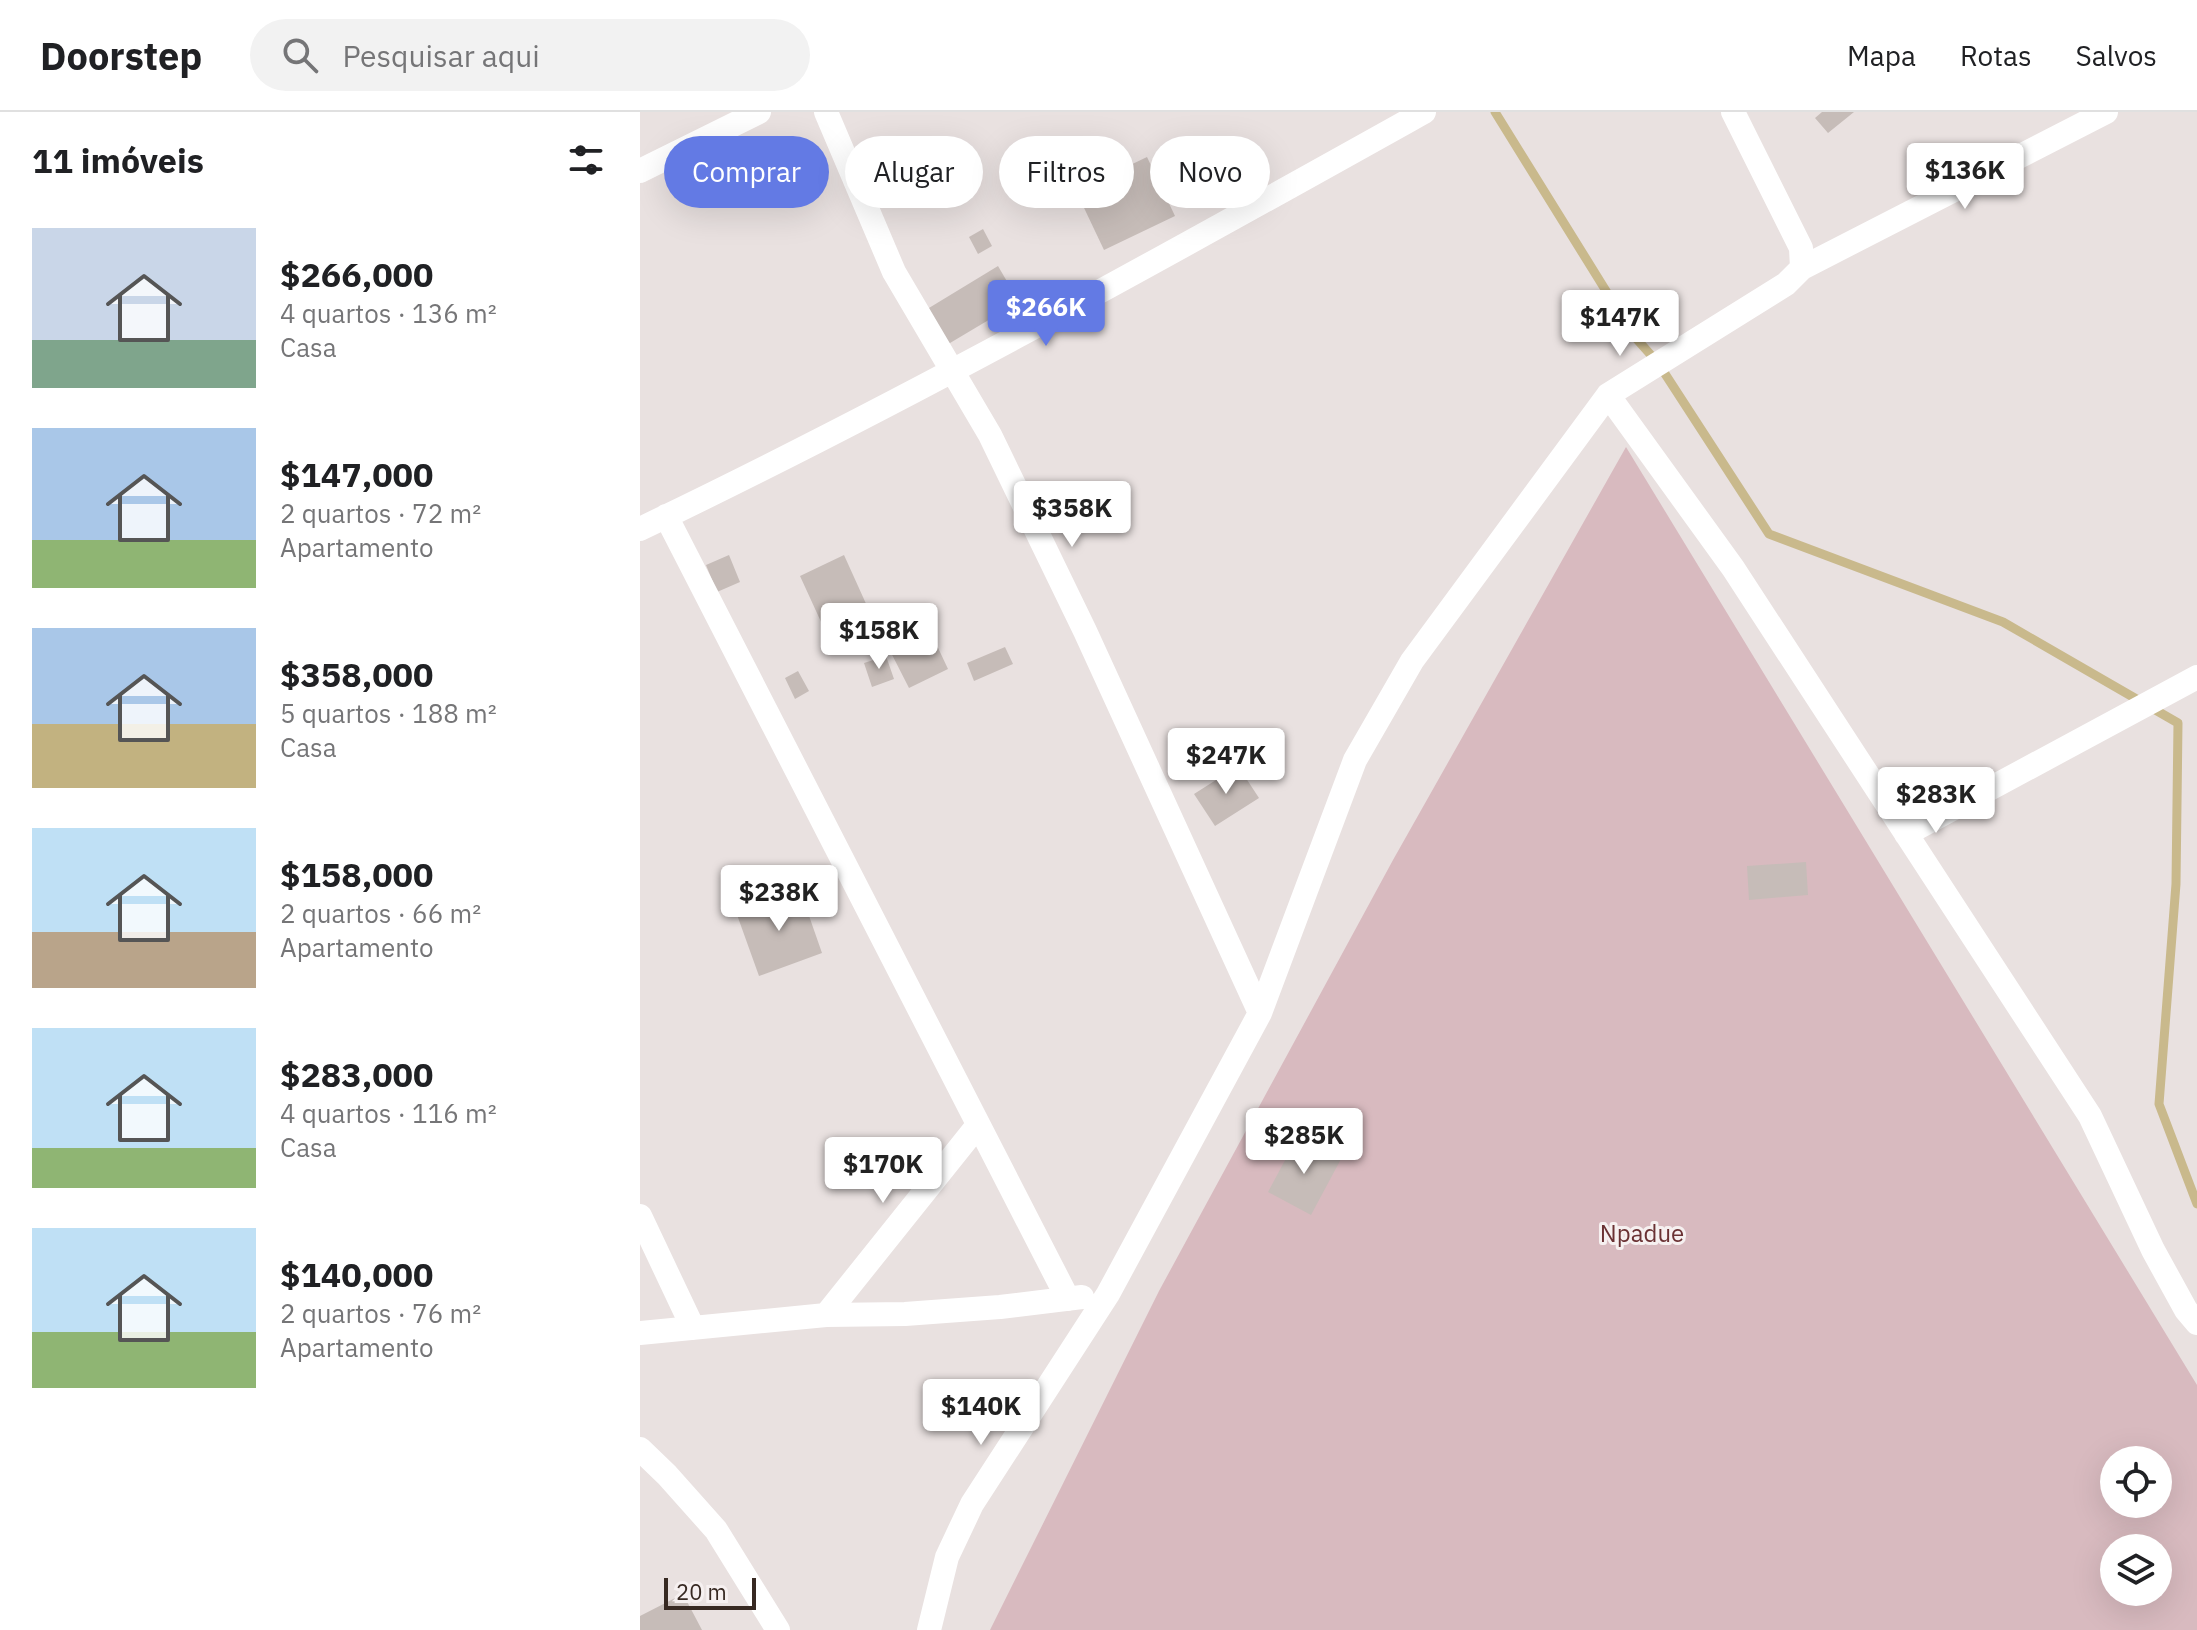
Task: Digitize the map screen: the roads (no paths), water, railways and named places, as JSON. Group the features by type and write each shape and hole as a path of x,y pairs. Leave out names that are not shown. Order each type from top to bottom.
{"street":[{"path":"640,171 759,112"},
{"path":"826,112 894,272 990,435 1085,631 1260,1013"},
{"path":"640,529 1094,296 1424,112"},
{"path":"1733,112 1801,248 1802,268"},
{"path":"929,1630 947,1557 972,1504 1108,1294 1260,1013 1355,760 1412,661 1608,395 1786,284 1802,268 2106,112"},
{"path":"1608,395 1733,568 2090,1116 2153,1250 2186,1310 2197,1323"},
{"path":"666,516 1068,1299"},
{"path":"1906,834 2197,677"},
{"path":"826,1315 978,1125"},
{"path":"640,1216 693,1328"},
{"path":"640,1333 826,1315 905,1314 1000,1307 1108,1294"},
{"path":"640,1449 716,1530 778,1630"}],"waterway":[{"path":"1495,112 1634,336 1658,363 1769,534 2003,622 2178,723 2176,884 2159,1104 2197,1204"}],"park label":[{"name":"Npadue","path":"1642,1233"}]}
